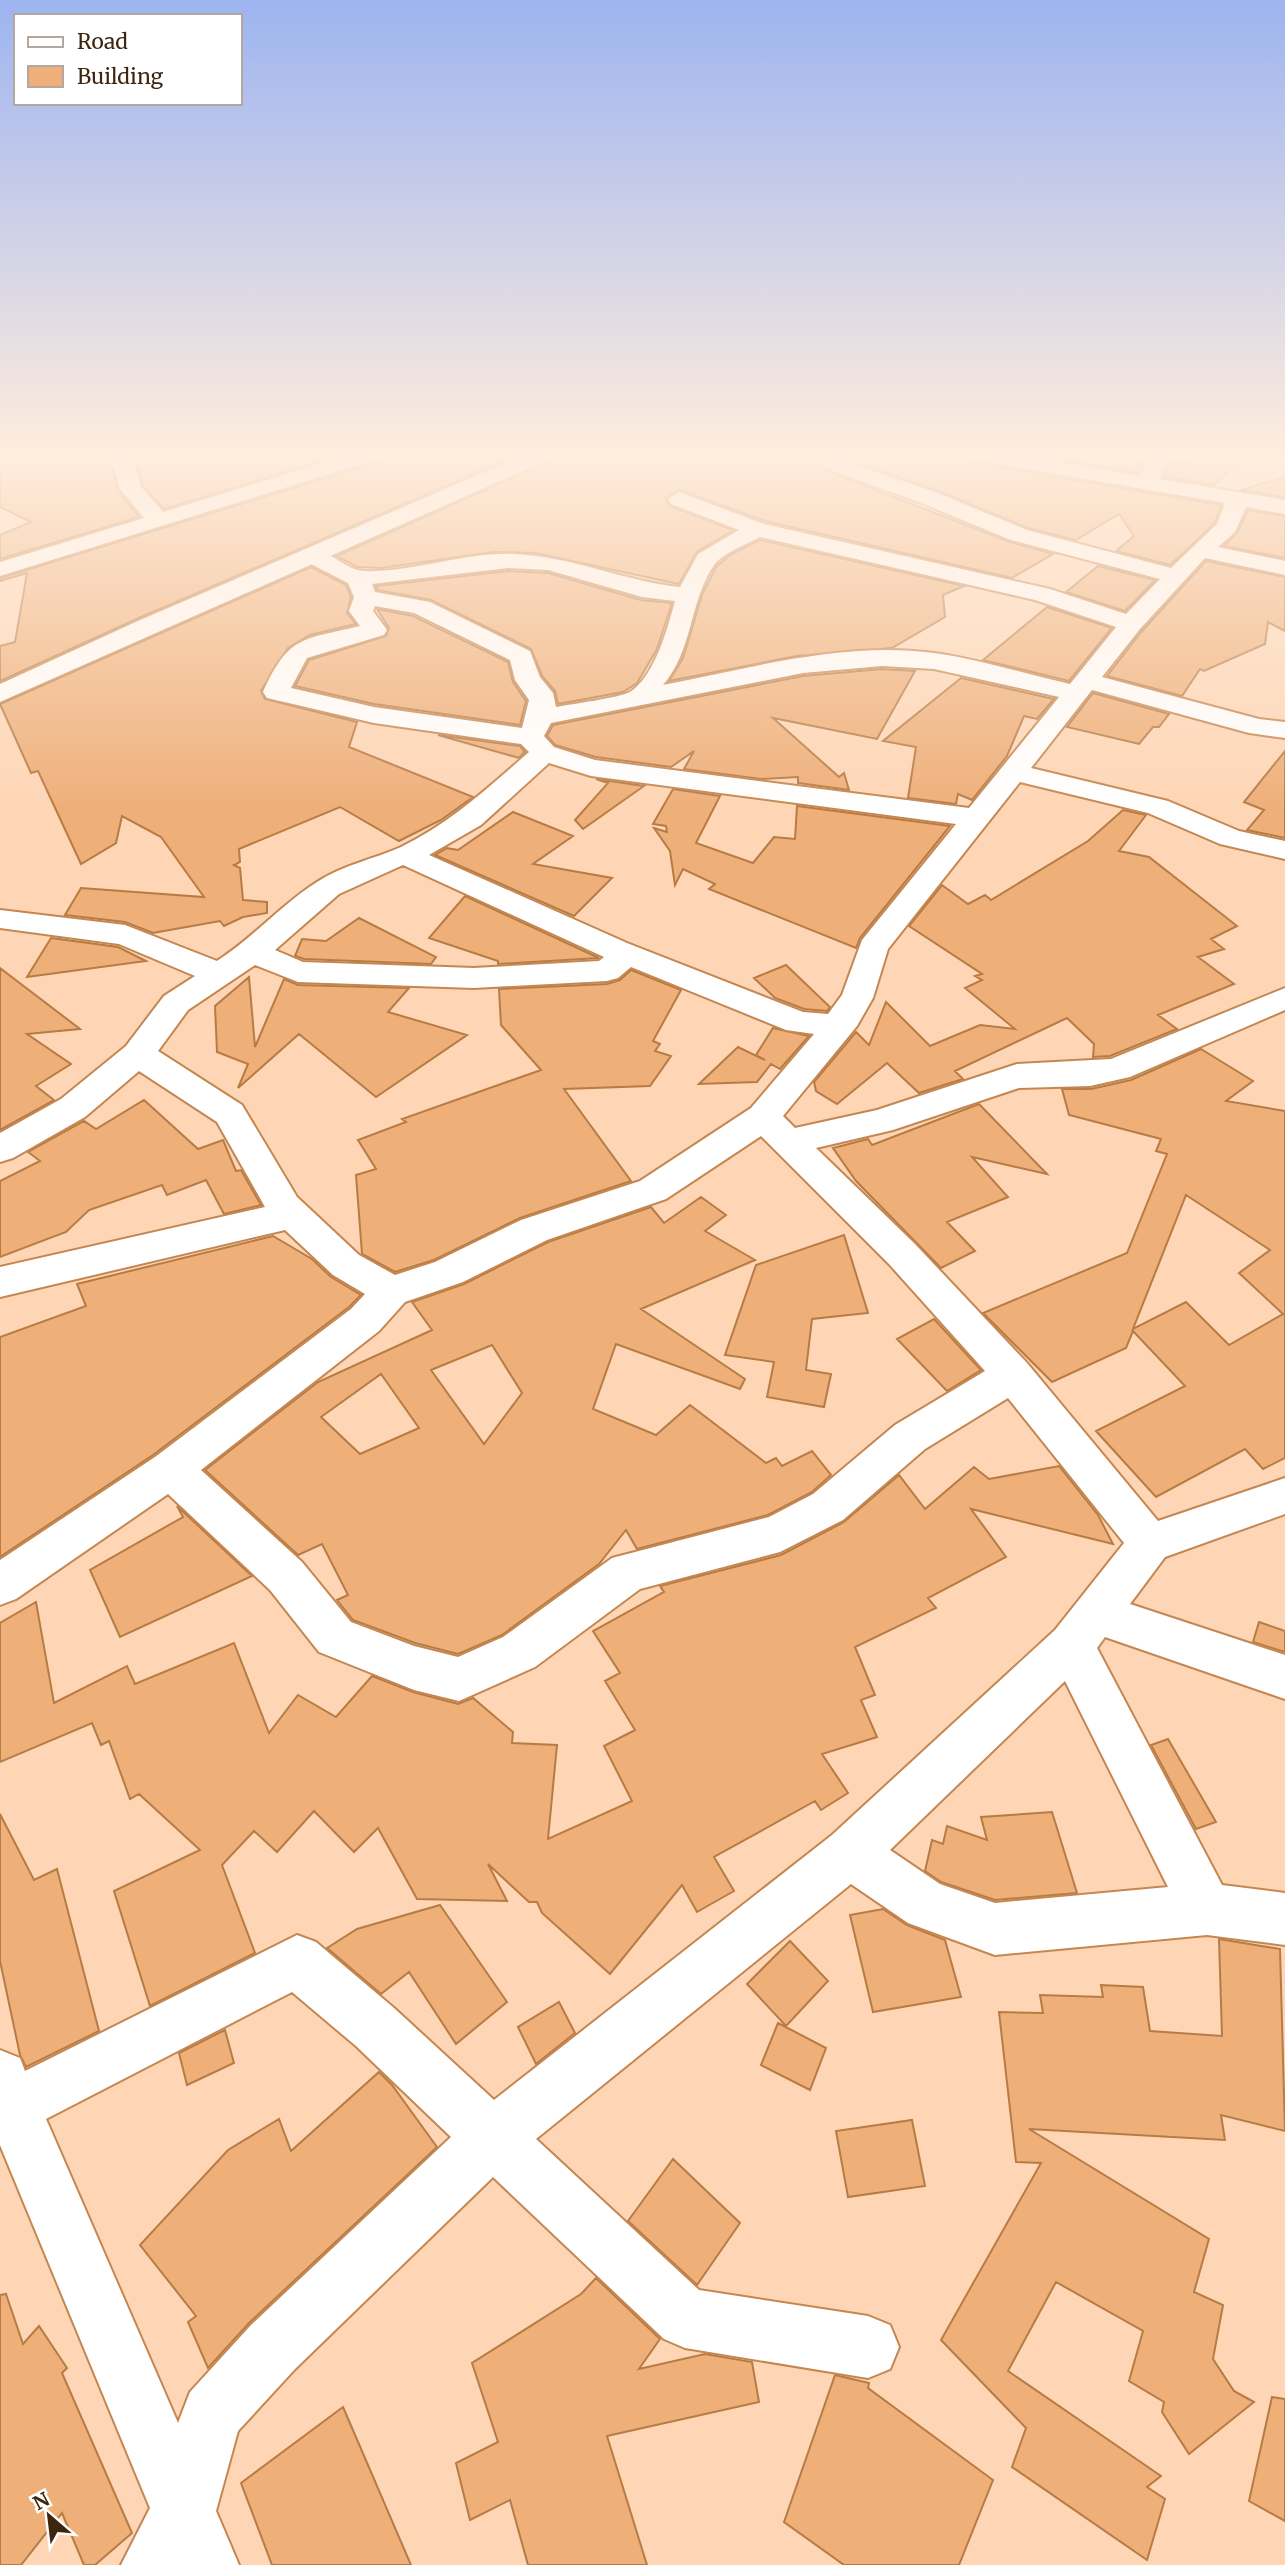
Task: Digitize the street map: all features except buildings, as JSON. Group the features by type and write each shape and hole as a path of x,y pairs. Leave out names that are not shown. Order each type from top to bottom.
{"street":[{"path":"0,694 149,625 271,574"},
{"path":"340,574 362,588 421,607 521,656 528,680 536,685 539,736"},
{"path":"362,588 439,574"},
{"path":"583,574 642,590 688,594"},
{"path":"640,696 662,671 679,631 688,594 698,574"},
{"path":"953,574 1042,594 1131,624"},
{"path":"1167,574 1175,576"},
{"path":"775,1129 840,1026 844,1014 857,998 873,947 1131,624 1177,574"},
{"path":"362,588 361,611 375,630 337,642 307,647 295,655 276,691 374,715 539,736 591,768 976,818"},
{"path":"1,1146 73,1108 138,1054 176,1003 253,952 328,888 393,858 406,856 471,819 539,736 640,696 803,665 882,658 934,661 1081,686 1258,727 1285,730"},
{"path":"1013,772 1158,807 1230,838 1285,850"},
{"path":"406,856 627,954 799,1021 840,1026"},
{"path":"0,919 125,935 220,974"},
{"path":"253,952 299,972 474,978 607,971 627,954"},
{"path":"0,1586 170,1470 365,1320 391,1291 449,1272 534,1230 653,1191 775,1129 881,1121 1017,1076 1090,1074 1118,1069 1285,998"},
{"path":"138,1054 230,1114 284,1207 346,1265 391,1291"},
{"path":"775,1129 902,1255 1013,1375 1150,1542"},
{"path":"0,1282 293,1214"},
{"path":"170,1470 217,1509 286,1576 335,1637 414,1668 458,1679 520,1652 628,1572 704,1555 780,1533 828,1507 910,1437 1013,1375"},
{"path":"181,2547 212,2414 273,2347 493,2137 850,1853 1084,1630 1150,1542 1285,1496"},
{"path":"1084,1630 1285,1677"},
{"path":"1084,1630 1207,1909"},
{"path":"850,1853 926,1905 995,1929 1207,1909 1285,1919"},
{"path":"181,2547 6,2092 297,1961 376,2027 685,2318 868,2347"}]}
